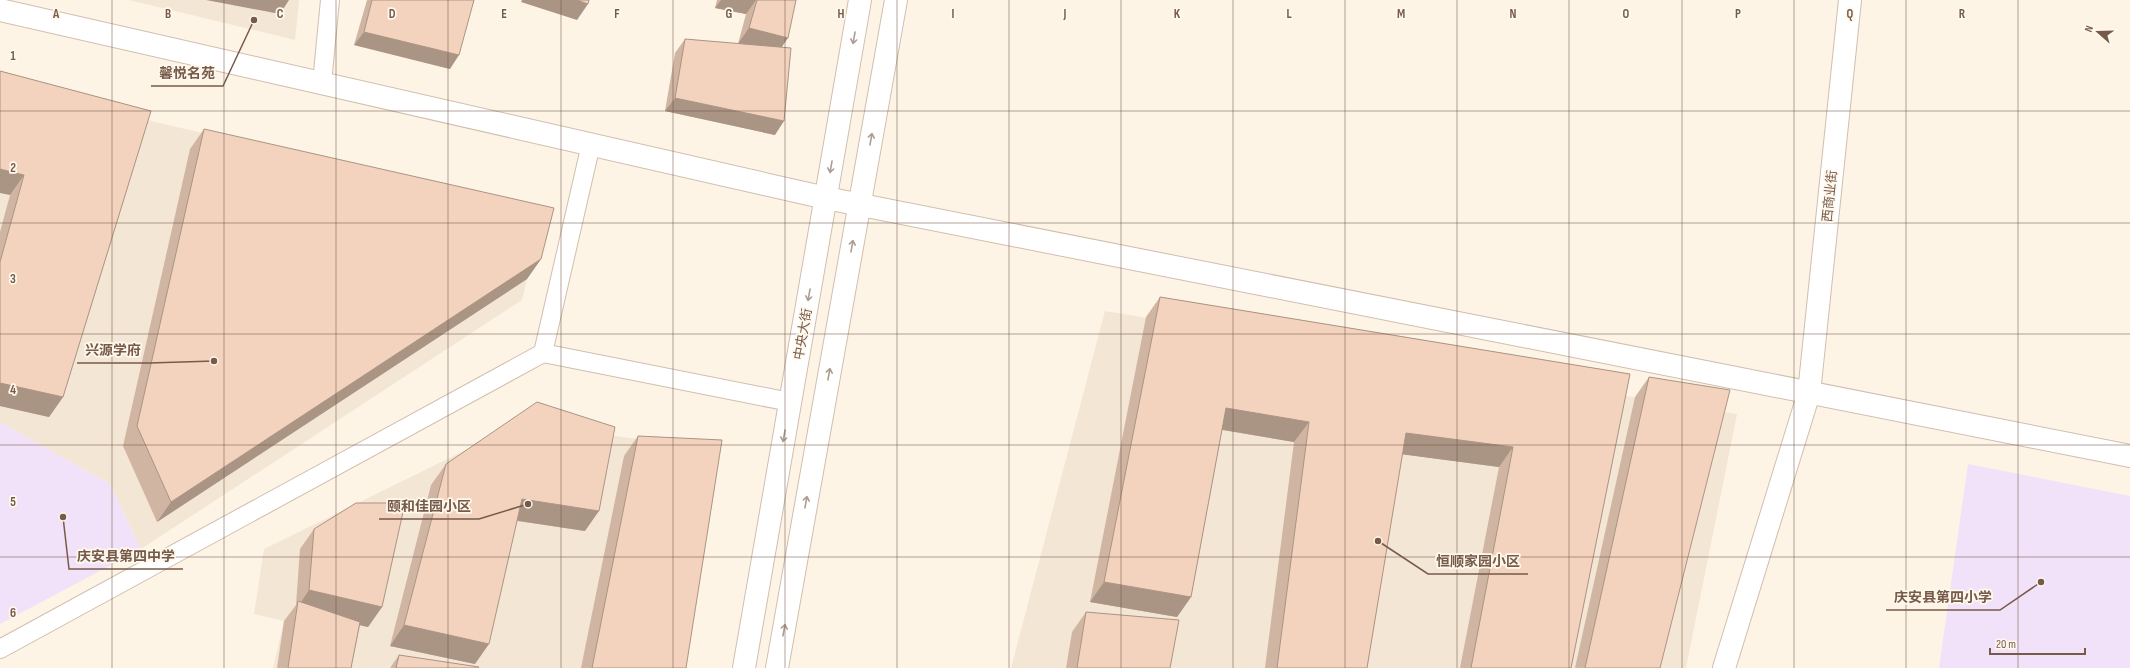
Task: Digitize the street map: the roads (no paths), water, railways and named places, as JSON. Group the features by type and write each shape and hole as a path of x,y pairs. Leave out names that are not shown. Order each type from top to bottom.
{"street":[{"name":"中央大街","path":"744,668 860,0"},
{"path":"777,668 896,0"},
{"name":"西商业街","path":"1724,668 1809,393 1850,0"},
{"path":"0,10 826,198 2130,456"}],"lane":[{"path":"322,83 330,0"},
{"path":"543,353 591,144"},
{"path":"0,648 543,353 790,402"}],"place":[{"name":"馨悦名苑","path":"254,20"},
{"name":"兴源学府","path":"214,361"},
{"name":"颐和佳园小区","path":"528,504"},
{"name":"庆安县第四中学","path":"63,517"},
{"name":"恒顺家园小区","path":"1378,541"},
{"name":"庆安县第四小学","path":"2041,582"}]}
